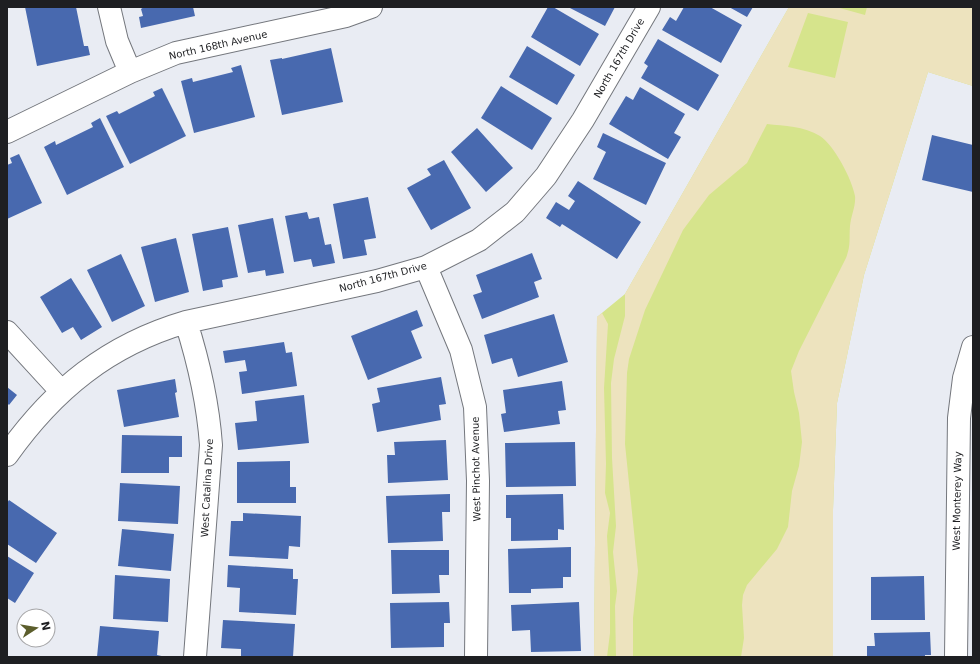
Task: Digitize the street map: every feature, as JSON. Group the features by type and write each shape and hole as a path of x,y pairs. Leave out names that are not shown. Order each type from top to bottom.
{"street":[{"path":"109,7 118,41 130,72"},
{"name":"North 168th Avenue","path":"7,132 130,72 169,56 316,15 346,16 371,7"},
{"name":"North 167th Drive","path":"7,455 33,421 61,391 87,370 114,352 164,329 186,322 361,284 426,267 479,240 510,217 531,196 567,146 649,7"},
{"name":"West Pinchot Avenue","path":"426,267 460,350 475,407 478,481 476,657"},
{"name":"West Catalina Drive","path":"186,322 204,387 209,416 211,445 195,657"},
{"path":"7,332 61,391"},
{"name":"West Monterey Way","path":"956,657 965,495 959,418 964,378 973,347"}],"green space":[{"path":"789,7 973,7 973,86 928,72 864,275 837,403 833,510 833,657 594,657 597,317 625,294"}],"sand":[{"path":"789,7 836,7 865,15 867,7 973,7 973,86 928,72 864,275 837,403 833,510 833,657 741,657 744,638 742,605 743,595 747,585 777,549 788,527 792,491 799,466 802,442 799,413 791,371 799,351 846,258 849,249 850,226 855,196 842,163 831,147 820,136 807,130 794,127 767,124 747,163 709,195 683,230 645,310 629,359 627,373 625,444 638,571 633,618 633,657 616,657 615,606 617,591 613,552 616,526 612,458 611,383 614,359 625,316 625,294","holes":["808,13 848,22 835,78 788,67"]},
{"path":"602,313 608,324 604,388 606,464 605,493 610,513 607,536 610,587 610,633 607,657 594,657 597,317"}],"building":[{"path":"25,7 76,7 84,46 88,46 90,55 37,66"},
{"path":"144,7 193,7 195,16 141,28 139,17 143,16 141,9"},
{"path":"548,7 553,7 599,34 580,66 531,37"},
{"path":"568,7 615,7 605,26"},
{"path":"684,7 710,7 742,25 721,63 662,30 670,17 676,21"},
{"path":"729,7 753,7 747,17"},
{"path":"658,39 719,75 698,111 641,78 648,66 644,63"},
{"path":"527,46 575,75 557,105 509,77"},
{"path":"331,48 343,102 282,115 270,60 282,59"},
{"path":"241,65 255,117 194,133 181,81 192,78 193,82 233,72 231,68"},
{"path":"501,86 552,118 532,150 481,118"},
{"path":"640,87 685,114 674,133 681,137 668,159 609,124 626,96 633,100"},
{"path":"162,88 186,136 130,164 106,116 117,111 119,114 155,96 153,92"},
{"path":"100,118 124,167 67,195 44,147 55,141 56,145 93,127 91,123"},
{"path":"477,128 513,168 486,192 451,152"},
{"path":"603,133 666,163 646,205 593,179 606,152 597,147"},
{"path":"932,135 973,145 973,192 922,180"},
{"path":"19,154 42,203 7,219 7,165 12,163 10,158"},
{"path":"444,160 471,208 431,230 407,188 431,175 427,169"},
{"path":"578,181 641,222 617,259 562,224 560,227 546,218 556,202 569,210 575,201 568,196"},
{"path":"368,197 376,238 364,240 367,255 343,259 333,204"},
{"path":"307,212 309,219 319,217 325,245 331,244 335,263 313,267 311,259 294,262 285,216"},
{"path":"273,218 284,273 266,276 265,270 248,273 238,225"},
{"path":"228,227 238,277 222,280 223,287 203,291 192,234"},
{"path":"176,238 189,292 155,302 141,247"},
{"path":"532,253 542,279 534,282 539,297 482,319 473,295 482,292 476,275"},
{"path":"121,254 145,306 112,322 87,270"},
{"path":"71,278 102,327 81,340 73,327 62,333 40,297"},
{"path":"417,310 423,326 411,331 422,358 368,380 351,336"},
{"path":"554,314 568,362 518,377 512,358 492,364 484,335"},
{"path":"284,342 286,353 292,352 297,386 242,394 239,372 247,371 245,360 225,363 223,351"},
{"path":"441,377 446,404 439,405 441,420 377,432 372,404 380,402 377,388"},
{"path":"175,379 177,392 175,393 179,417 124,427 117,390"},
{"path":"562,381 566,410 558,411 560,424 504,432 501,414 506,413 503,390"},
{"path":"7,387 17,395 9,405 7,403"},
{"path":"304,395 309,443 238,450 235,423 257,421 255,401"},
{"path":"122,435 182,436 182,457 169,457 169,473 121,473"},
{"path":"446,440 448,480 388,483 387,455 395,455 394,442"},
{"path":"575,442 576,486 506,487 505,443"},
{"path":"290,461 290,487 296,487 296,503 237,503 237,462"},
{"path":"120,483 180,486 178,524 118,521"},
{"path":"450,494 450,512 442,512 443,541 388,543 386,496"},
{"path":"563,494 564,530 558,529 558,540 511,541 511,518 506,518 506,495"},
{"path":"9,500 57,533 36,563 7,544 7,503"},
{"path":"243,513 301,516 300,547 289,546 288,559 229,556 231,521 243,521"},
{"path":"122,529 174,534 171,571 118,566"},
{"path":"571,547 571,577 563,577 563,588 531,589 531,593 509,593 508,549"},
{"path":"391,550 449,550 449,575 439,575 440,593 392,594"},
{"path":"7,556 34,573 15,603 7,598"},
{"path":"228,565 293,569 293,579 298,579 296,615 239,612 240,588 227,587"},
{"path":"115,575 170,579 168,622 113,619"},
{"path":"924,576 925,620 871,620 871,577"},
{"path":"449,602 450,623 444,623 444,647 391,648 390,603"},
{"path":"579,602 581,651 531,652 530,630 512,631 511,605"},
{"path":"223,620 295,624 293,657 241,657 241,649 221,648"},
{"path":"100,626 159,631 157,655 166,657 97,657"},
{"path":"930,632 931,655 925,655 925,657 867,657 867,646 875,646 874,633"}]}
